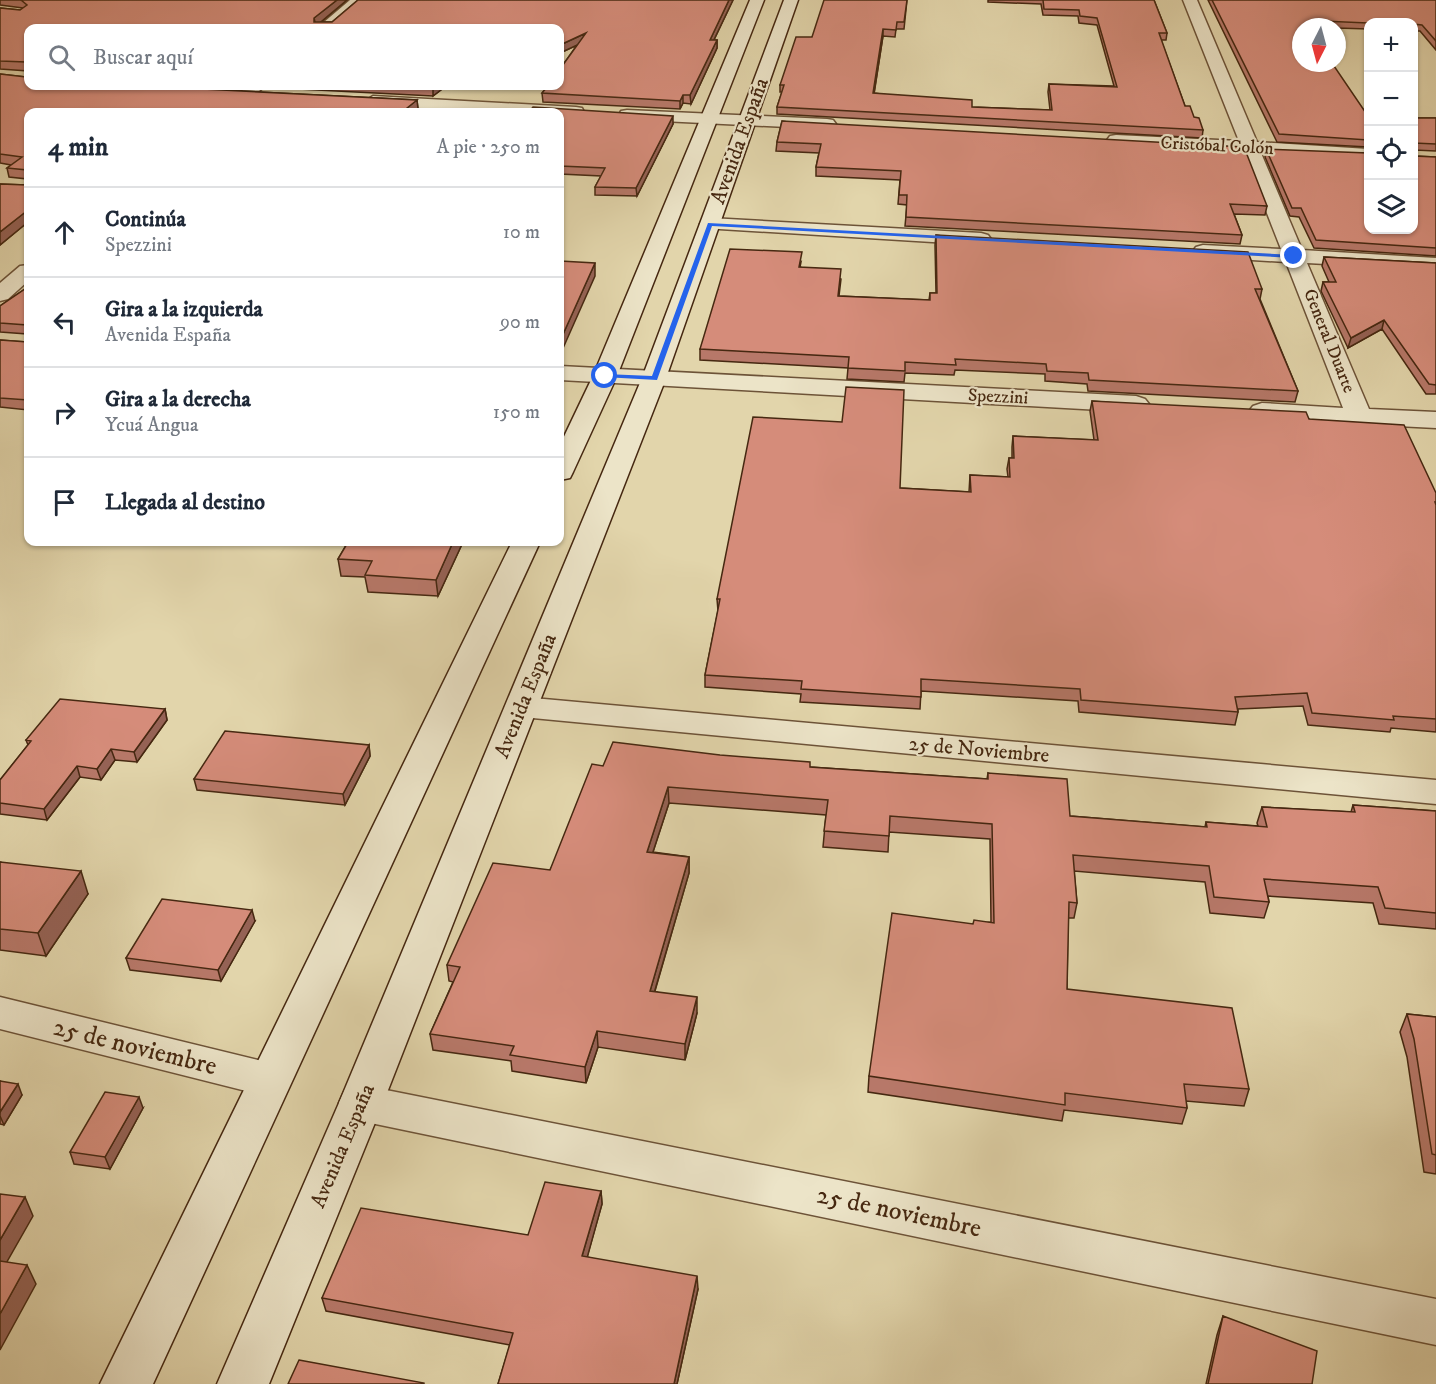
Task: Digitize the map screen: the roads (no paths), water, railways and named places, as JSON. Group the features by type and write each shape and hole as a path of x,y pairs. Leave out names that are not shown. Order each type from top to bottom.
{"street":[{"path":"329,24 358,0"},
{"name":"Avenida España","path":"564,463 605,376 757,0"},
{"name":"Avenida España","path":"243,1384 361,1103 654,378 791,0"},
{"name":"General Duarte","path":"1190,0 1359,416"},
{"path":"224,92 259,91"},
{"path":"231,108 259,91"},
{"path":"354,100 500,108"},
{"path":"564,111 592,113"},
{"path":"615,114 843,125"},
{"name":"Cristóbal Colón","path":"1094,139 1364,154"},
{"path":"710,224 996,240"},
{"path":"1187,250 1436,264"},
{"path":"0,294 24,274"},
{"name":"Spezzini","path":"564,373 1156,405"},
{"path":"1240,409 1435,422"},
{"path":"126,1384 524,546"},
{"name":"25 de Noviembre","path":"522,707 1436,792"},
{"name":"25 de noviembre","path":"0,1013 270,1080"},
{"name":"25 de noviembre","path":"361,1103 1436,1322"}]}
